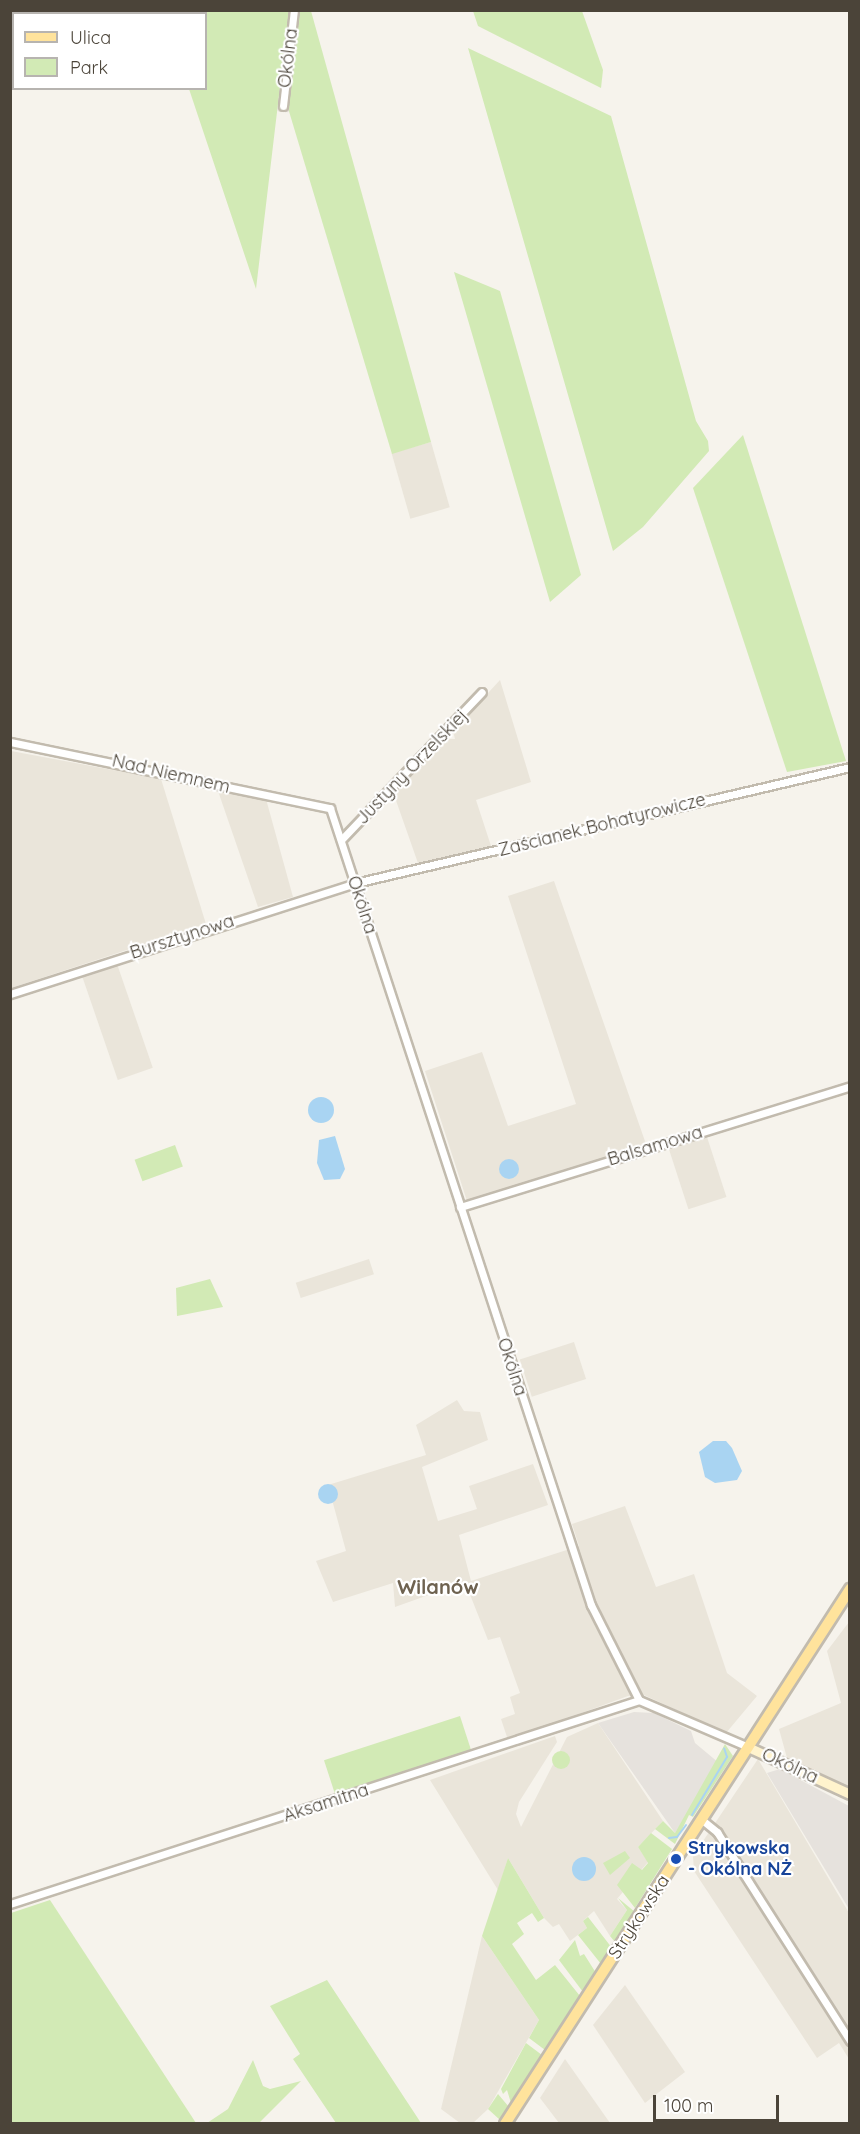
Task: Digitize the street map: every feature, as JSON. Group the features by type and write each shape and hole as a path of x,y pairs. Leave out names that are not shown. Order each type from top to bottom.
{"main road":[{"name":"Strykowska","path":"505,2124 849,1589"}],"street":[{"name":"Okólna","path":"283,106 294,10"},
{"name":"Justyny Orzelskiej","path":"341,840 482,692"},
{"name":"Nad Niemnem","path":"10,742 330,808"},
{"name":"Zaścianek Bohatyrowicze","path":"355,884 849,767"},
{"name":"Okólna","path":"330,808 591,1605 639,1700 849,1794"},
{"name":"Bursztynowa","path":"10,994 355,884"},
{"name":"Balsamowa","path":"460,1207 849,1086"},
{"name":"Aksamitna","path":"10,1904 639,1700"},
{"path":"702,1819 717,1832 849,2042"}],"shaded area":[{"path":"11,10 162,10 163,12 12,12 11,73"},
{"path":"431,442 450,507 410,519 392,453"},
{"path":"500,680 531,782 476,800 492,849 419,866 393,792 445,739 455,739 453,731"},
{"path":"11,751 161,779 206,924 11,988"},
{"path":"218,791 266,799 293,897 258,907"},
{"path":"554,881 646,1144 467,1201 425,1071 482,1052 508,1126 576,1104 508,896"},
{"path":"116,961 153,1068 118,1080 81,973"},
{"path":"707,1137 726,1197 688,1209 669,1149"},
{"path":"369,1259 374,1274 301,1298 296,1283"},
{"path":"574,1342 586,1379 532,1397 520,1360"},
{"path":"457,1400 464,1411 480,1412 488,1440 422,1467 438,1521 477,1509 469,1486 533,1464 548,1505 459,1535 471,1581 579,1546 572,1524 625,1506 656,1587 694,1574 727,1673 757,1696 726,1733 644,1695 628,1696 508,1740 501,1719 515,1714 510,1697 520,1693 500,1637 488,1640 465,1582 395,1607 393,1583 333,1602 316,1561 346,1551 328,1485 426,1455 416,1425"},
{"path":"849,1622 850,1787 787,1758 779,1729 841,1703 827,1651"},
{"path":"634,1712 654,1713 691,1731 695,1743 719,1763 675,1833 598,1723"},
{"path":"598,1723 663,1821 638,1847 648,1862 617,1899 627,1910 610,1936 594,1911 583,1921 587,1928 570,1941 559,1924 553,1927 544,1918 508,1858 498,1890 430,1780 555,1736 557,1742 519,1802 516,1814 521,1827 567,1737"},
{"path":"758,1759 849,1913 849,2059 839,2043 817,2058 694,1871 693,1856"},
{"path":"780,1769 849,1806 849,1909 767,1773"},
{"path":"482,1936 539,2020 488,2109 473,2123 460,2123 441,2109"},
{"path":"625,1985 685,2072 645,2103 593,2025"},
{"path":"565,2059 610,2123 559,2123 540,2098"}],"green space":[{"path":"162,11 289,11 256,289 189,90 207,90 207,12"},
{"path":"300,11 311,11 431,442 392,454 288,108"},
{"path":"473,11 582,11 603,70 601,88 478,26"},
{"path":"468,48 611,116 696,421 708,441 709,451 643,527 613,551"},
{"path":"454,272 500,291 581,575 550,602"},
{"path":"743,435 846,761 787,772 693,488"},
{"path":"175,1145 183,1167 142,1181 135,1160"},
{"path":"210,1279 223,1307 177,1316 176,1288"},
{"path":"460,1716 471,1750 335,1794 324,1760"},
{"path":"725,1744 733,1756 693,1817 689,1815 675,1844 655,1829 663,1821 675,1833"},
{"path":"561,1751 567,1754 570,1760 567,1766 561,1769 555,1766 552,1760 555,1754"},
{"path":"651,1833 672,1849 635,1908 617,1885 632,1863 642,1870 648,1863 638,1847"},
{"path":"625,1851 630,1858 610,1875 603,1863"},
{"path":"508,1858 544,1918 538,1922 532,1913 517,1923 524,1934 512,1944 536,1980 555,1965 580,1996 545,2050 529,2038 539,2020 482,1936"},
{"path":"618,1898 635,1912 615,1942 610,1936 627,1910"},
{"path":"50,1900 196,2123 11,2123 11,1913"},
{"path":"588,1917 612,1948 601,1964 578,1935 587,1928 583,1921"},
{"path":"575,1940 580,1956 584,1954 596,1973 583,1992 559,1960"},
{"path":"327,1980 421,2123 336,2123 293,2059 300,2054 270,2006"},
{"path":"526,2043 542,2055 511,2103 507,2090 503,2094 501,2089"},
{"path":"253,2060 263,2086 270,2089 301,2081 259,2123 207,2123 228,2109"},
{"path":"498,2094 509,2107 500,2120 488,2109"}],"water":[{"path":"321,1097 331,1100 334,1110 331,1120 321,1123 311,1120 308,1110 311,1100"},
{"path":"335,1136 345,1169 340,1179 324,1180 317,1163 319,1140"},
{"path":"505,1159 513,1159 519,1165 519,1173 513,1179 505,1179 499,1173 499,1165"},
{"path":"713,1441 726,1441 732,1448 742,1471 737,1480 715,1483 705,1477 699,1452"},
{"path":"324,1484 332,1484 338,1490 338,1498 332,1504 324,1504 318,1498 318,1490"},
{"path":"584,1857 589,1858 595,1864 595,1874 589,1880 584,1881 579,1880 573,1874 572,1869 573,1864 579,1858"}],"waterway":[{"path":"692,1815 727,1757 724,1748"},
{"path":"669,1838 677,1837 686,1825"}],"place":[{"name":"Strykowska - Okólna NŻ","path":"676,1859"}],"district":[{"name":"Wilanów","path":"438,1586"}]}
